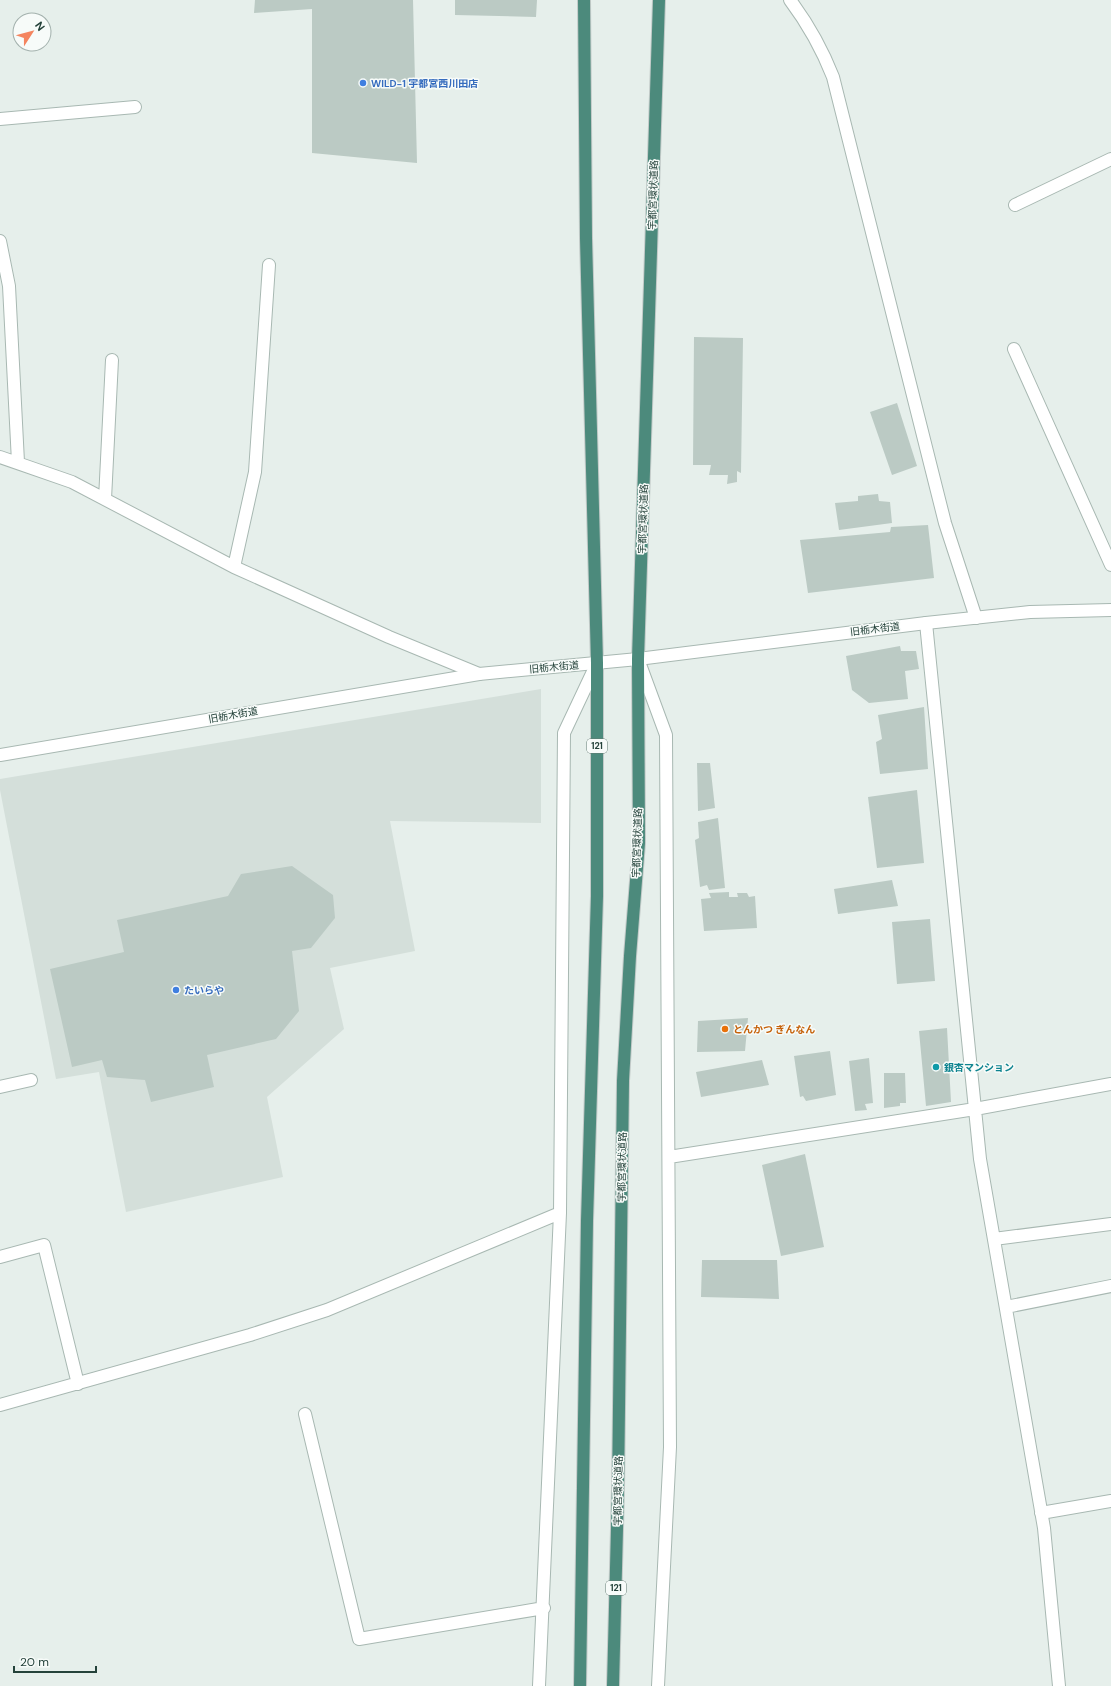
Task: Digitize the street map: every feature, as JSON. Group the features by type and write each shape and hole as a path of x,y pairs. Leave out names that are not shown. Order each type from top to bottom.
{"highway":[{"name":"121","path":"580,1686 587,1221 597,896 597,663 586,238 584,0"},
{"name":"宇都宮環状道路","path":"613,1686 618,1489 623,1081 638,843 638,659 659,0"}],"street":[{"path":"790,0 813,34 823,52 833,77 945,523 976,618"},
{"path":"0,119 135,107"},
{"path":"1015,205 1111,159"},
{"path":"0,241 9,286 18,462"},
{"path":"234,567 255,472 269,265"},
{"path":"1014,349 1111,565"},
{"path":"105,499 112,360"},
{"path":"0,457 72,482 234,567 479,674"},
{"name":"旧栃木街道","path":"0,755 479,674 638,659 926,623 1030,612 1111,610"},
{"path":"926,623 980,1159 1041,1513 1059,1686"},
{"path":"638,659 666,735 670,1447 658,1686"},
{"path":"539,1686 544,1608 560,1213 564,732 597,663"},
{"path":"0,1087 31,1080"},
{"path":"668,1157 975,1109 1111,1084"},
{"path":"0,1405 250,1335 327,1310 560,1213"},
{"path":"994,1239 1111,1224"},
{"path":"0,1257 44,1245 78,1384"},
{"path":"1006,1307 1111,1286"},
{"path":"305,1414 359,1639 544,1608"},
{"path":"1041,1513 1111,1501"}],"shaded area":[{"path":"541,689 541,823 390,821 415,951 330,968 344,1029 267,1097 283,1177 126,1212 99,1072 56,1079 0,790 0,779"}],"building":[{"name":"WILD-1 宇都宮西川田店","path":"255,0 413,0 417,163 312,153 312,9 254,13"},
{"path":"455,0 537,0 536,17 455,15"},
{"path":"694,337 743,338 741,473 737,471 737,482 727,484 728,475 709,475 711,465 693,465"},
{"path":"897,403 917,466 892,475 870,412"},
{"path":"878,494 879,501 890,502 892,523 839,530 835,503 858,501 858,496"},
{"path":"928,525 934,578 808,593 800,540 890,532 891,527"},
{"path":"900,646 901,651 916,651 919,669 905,671 908,699 869,703 852,690 846,656"},
{"path":"924,707 928,769 880,774 876,742 882,739 878,715"},
{"path":"697,763 710,763 715,808 698,811"},
{"path":"917,790 924,863 877,868 868,797"},
{"path":"718,818 725,888 709,890 707,885 700,887 695,840 699,838 698,822"},
{"name":"たいらや","path":"292,866 333,895 335,918 311,948 292,951 299,1011 276,1039 207,1055 214,1087 151,1102 145,1080 107,1077 102,1060 72,1067 50,969 124,952 117,920 228,896 241,874"},
{"path":"892,880 898,906 838,914 834,889"},
{"path":"729,892 729,897 738,897 737,893 747,893 749,897 755,896 757,928 704,931 701,899 711,898 709,893"},
{"path":"930,919 935,981 897,984 892,922"},
{"path":"748,1018 745,1051 697,1052 698,1021"},
{"name":"銀杏マンション","path":"947,1028 951,1102 926,1106 919,1031"},
{"path":"830,1051 836,1095 806,1101 803,1096 800,1097 794,1056"},
{"path":"869,1058 873,1103 865,1104 867,1110 855,1111 849,1061"},
{"path":"762,1060 769,1085 701,1097 696,1072"},
{"path":"884,1073 905,1073 906,1103 900,1103 900,1106 884,1108"},
{"path":"805,1154 824,1247 781,1256 762,1165"},
{"path":"702,1260 777,1260 779,1299 701,1297"}],"place":[{"name":"WILD-1 宇都宮西川田店","path":"363,83"},
{"name":"たいらや","path":"176,990"},
{"name":"とんかつ ぎんなん","path":"725,1029"},
{"name":"銀杏マンション","path":"936,1067"}]}
